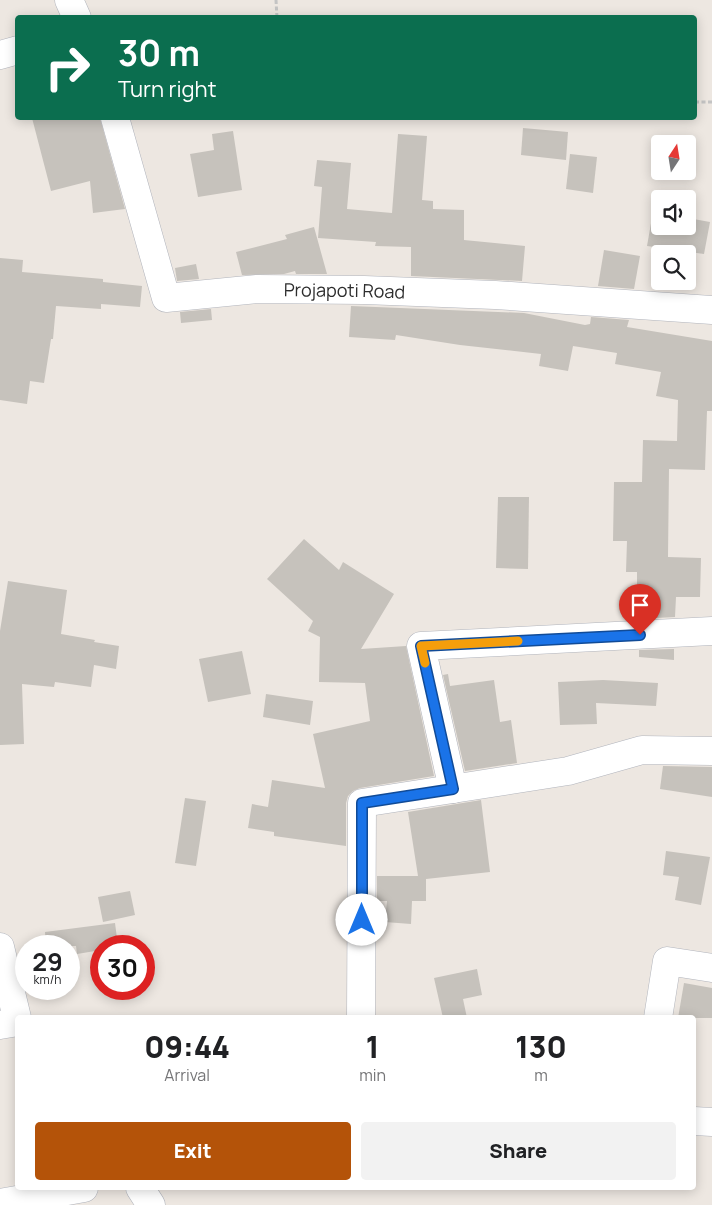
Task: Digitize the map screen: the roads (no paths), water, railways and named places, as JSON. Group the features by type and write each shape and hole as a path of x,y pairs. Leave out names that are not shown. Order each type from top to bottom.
{"street":[{"path":"69,0 76,15"},
{"path":"0,55 15,51"},
{"name":"Projapoti Road","path":"117,120 166,298 257,289 364,290 495,295 712,310"},
{"path":"453,789 421,646 712,631"},
{"path":"361,1015 362,803 568,771 642,750 712,751"},
{"path":"0,948 16,1015"},
{"path":"658,1015 667,961 712,968"},
{"path":"0,1025 15,1022"},
{"path":"696,1121 712,1122"},
{"path":"0,1203 73,1190"},
{"path":"141,1190 151,1205"}]}
